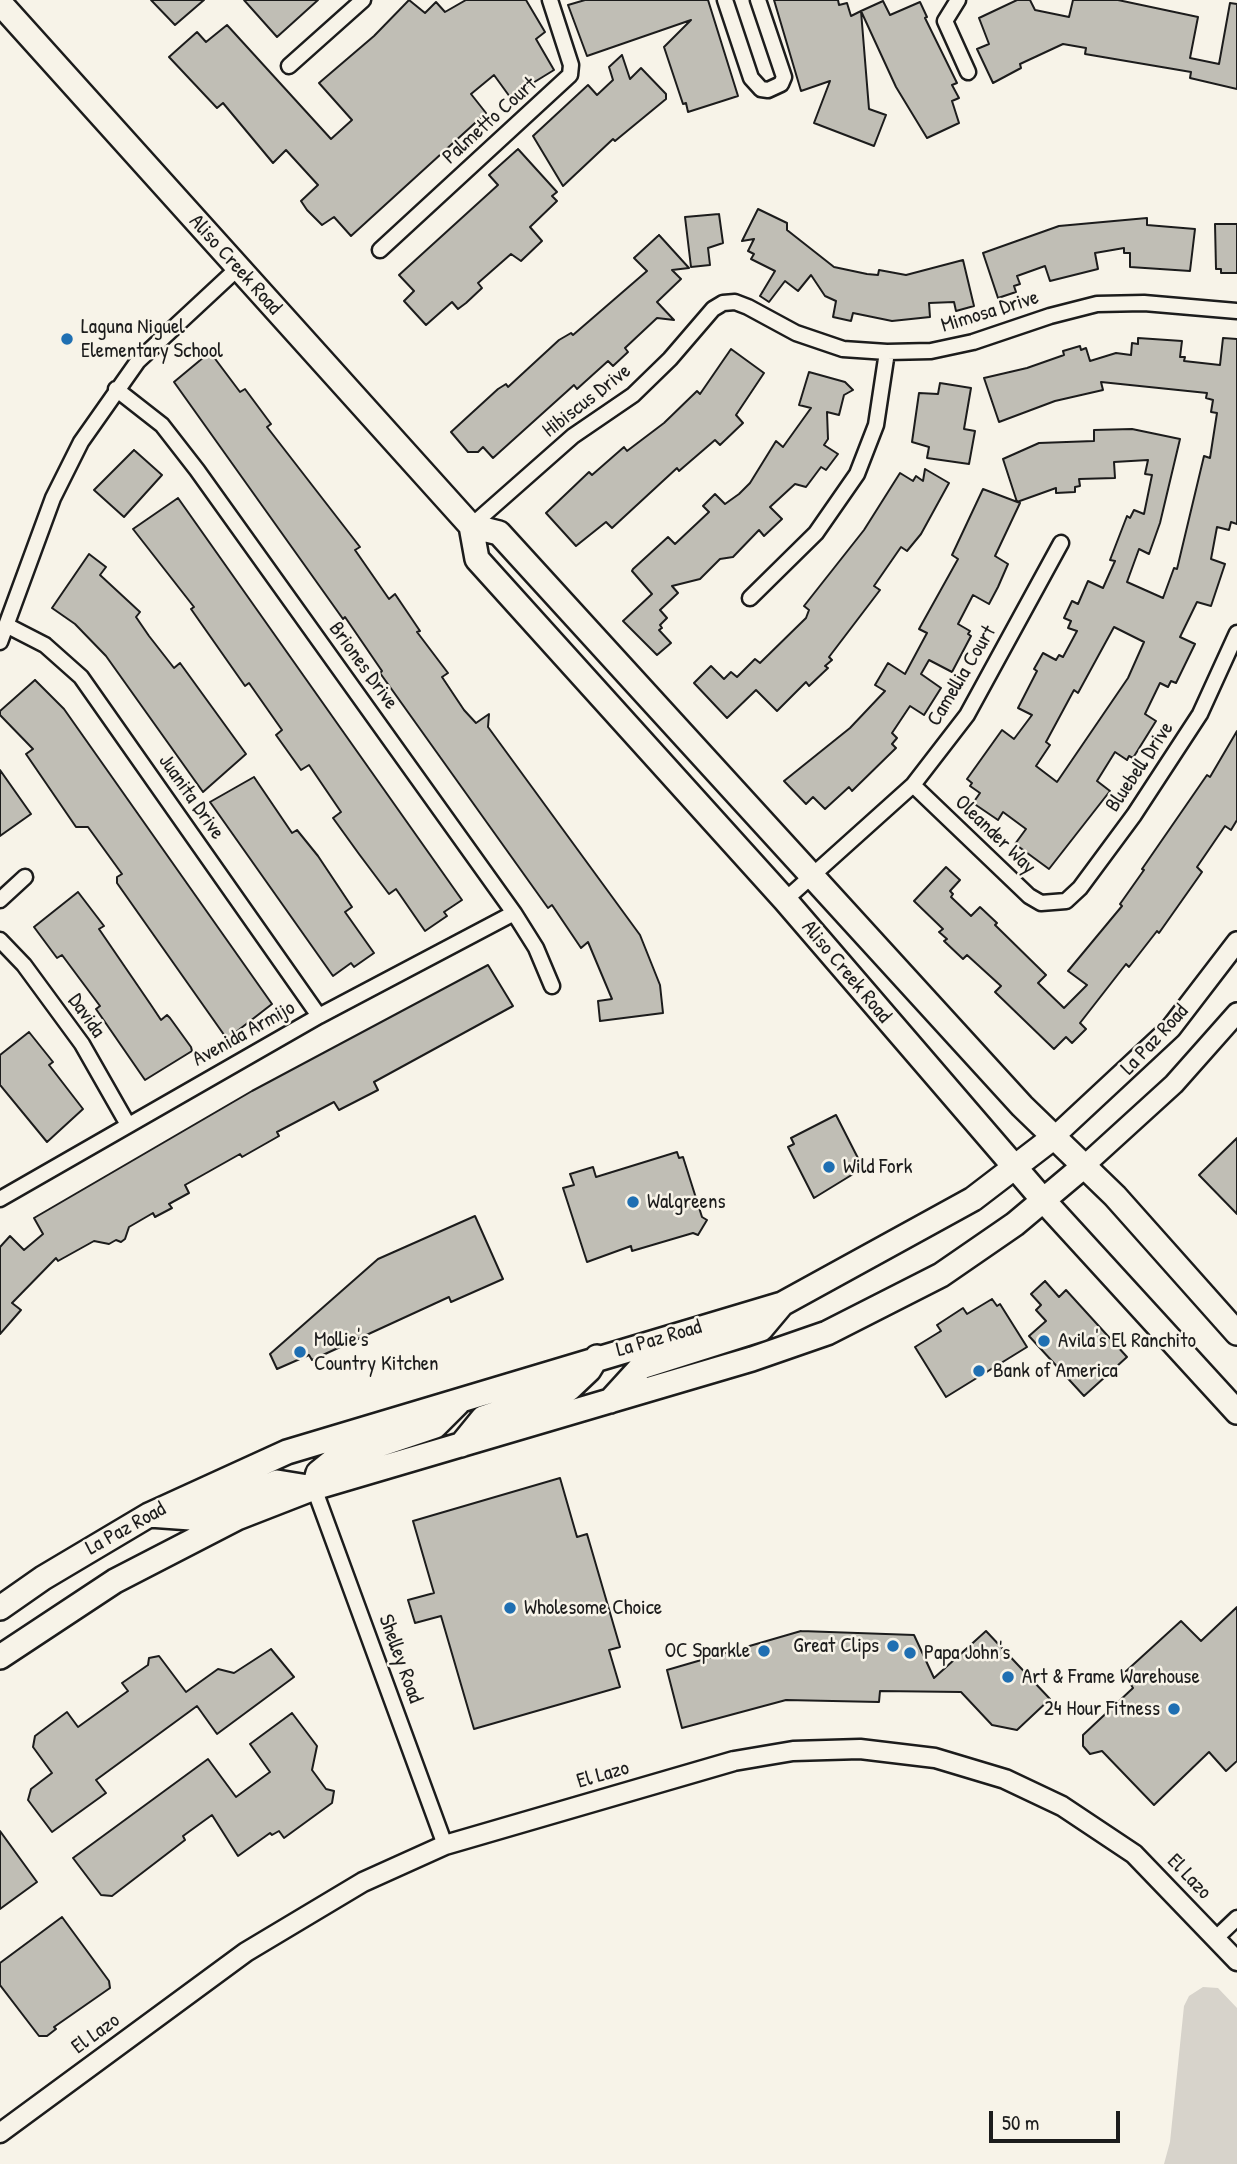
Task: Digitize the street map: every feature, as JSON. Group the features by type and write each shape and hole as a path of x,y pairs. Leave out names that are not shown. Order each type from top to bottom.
{"main road":[{"name":"Aliso Creek Road","path":"0,3 471,526 477,559 785,900 1044,1201 1237,1412"},
{"name":"Aliso Creek Road","path":"471,526 499,533 814,874 1022,1106 1115,1196 1237,1333"},
{"name":"La Paz Road","path":"0,1608 63,1566 149,1515 287,1452 597,1357 782,1304 962,1205 1054,1137 1171,1028 1237,942"},
{"name":"La Paz Road","path":"0,1657 57,1617 158,1558 237,1518 314,1488 752,1359 827,1333 941,1275 1044,1201 1084,1166 1174,1084 1237,1013"},
{"path":"610,1401 641,1367 761,1329 782,1304"},
{"path":"461,1445 483,1418 569,1389 589,1370 597,1357"},
{"path":"149,1515 191,1518 277,1482 314,1488 318,1473 334,1460 435,1426 460,1401"}],"street":[{"path":"289,66 363,0"},
{"name":"Palmetto Court","path":"380,250 570,75 571,65 550,0"},
{"path":"725,0 751,78 761,89 768,90 781,84 784,77 758,0"},
{"path":"958,0 945,21 968,72"},
{"path":"0,642 53,498 81,442 116,388 138,361 237,268"},
{"name":"Hibiscus Drive","path":"471,526 573,436 634,395 670,359 713,309 723,303"},
{"name":"Mimosa Drive","path":"723,303 742,304 796,333 843,349 887,352 931,351 973,342 1050,316 1097,304 1144,303 1237,311"},
{"path":"750,598 816,533 857,474 876,425 887,352"},
{"name":"Briones Drive","path":"116,388 162,425 197,470 514,914 536,948 552,986"},
{"name":"Camellia Court","path":"785,900 912,785 967,715 1061,543"},
{"name":"Juanita Drive","path":"8,626 45,645 81,677 320,1016"},
{"name":"Bluebell Drive","path":"1054,904 1066,901 1080,888 1134,816 1200,714 1237,633"},
{"name":"Oleander Way","path":"912,785 1029,896 1054,904"},
{"path":"0,900 24,877"},
{"name":"Avenida Armijo","path":"0,1199 320,1016 514,914"},
{"name":"Davida","path":"0,940 24,965 82,1044 127,1124"},
{"name":"Shelley Road","path":"314,1488 445,1845"},
{"name":"El Lazo","path":"0,2133 277,1932 363,1882 445,1845 734,1761 793,1751 847,1750 935,1758 1006,1779 1062,1806 1110,1836 1153,1872 1237,1961"},
{"path":"1216,1938 1237,1918"}],"shaded area":[{"path":"1203,1987 1218,1988 1237,2008 1237,2164 1164,2164 1170,2142 1184,2006 1189,1996"}],"building":[{"path":"151,0 204,0 175,25"},
{"path":"244,0 318,0 277,37"},
{"path":"409,0 425,13 436,2 445,12 466,0 526,0 545,32 536,39 554,70 510,97 494,75 471,94 486,113 351,236 334,217 322,225 307,210 301,201 318,185 286,150 273,163 223,103 217,108 169,57 197,32 206,42 227,25 331,139 352,120 319,83 374,36"},
{"path":"585,0 708,0 738,96 688,112 686,103 683,104 664,47 691,20 587,56 568,5"},
{"path":"774,0 838,0 839,5 847,3 851,16 861,11 869,109 886,115 874,146 814,123 830,81 801,91"},
{"path":"1017,0 1030,0 1035,10 1069,17 1073,0 1118,0 1198,17 1190,58 1219,64 1230,3 1237,4 1237,89 1190,78 1191,72 1085,54 1086,48 1063,44 1020,64 1021,68 993,83 977,49 989,44 979,18"},
{"path":"883,1 890,15 920,2 957,83 952,85 959,98 952,101 959,123 927,138 896,87 861,11"},
{"path":"622,55 630,79 641,68 666,94 666,99 615,141 613,139 563,186 533,136 588,85 597,95 613,80 609,67"},
{"path":"518,149 557,192 552,196 557,201 530,227 542,241 521,261 511,254 478,283 482,288 466,303 458,309 452,302 426,325 404,301 414,291 399,275 498,185 489,175"},
{"path":"758,209 787,223 787,230 834,267 867,274 878,275 879,270 906,275 963,260 974,306 956,311 954,302 929,303 930,317 892,321 853,313 851,321 833,317 836,301 825,296 811,275 798,291 785,281 769,302 760,296 775,271 751,259 754,254 748,251 754,239 742,241"},
{"path":"719,214 723,243 708,248 710,265 691,267 685,217"},
{"path":"1147,218 1147,225 1195,229 1190,271 1130,267 1130,253 1124,253 1124,248 1095,253 1098,269 1050,281 1045,266 1017,276 1020,284 1014,286 1016,292 998,298 983,253 1059,226"},
{"path":"1215,224 1237,224 1237,273 1221,273 1221,269 1216,269"},
{"path":"659,235 689,268 672,270 681,279 657,302 674,320 657,318 625,348 628,352 613,366 608,361 577,389 574,385 493,458 483,447 478,452 468,452 451,432 498,389 506,384 508,387 559,340 571,333 573,335 647,271 634,258"},
{"path":"1138,338 1182,341 1180,357 1185,357 1184,361 1220,365 1223,338 1237,339 1237,524 1231,522 1229,530 1217,527 1211,559 1225,564 1211,606 1197,602 1180,637 1195,644 1176,683 1171,681 1168,687 1160,683 1145,714 1156,721 1133,758 1129,756 1127,760 1115,752 1097,781 1110,791 1049,869 1015,844 1026,829 1003,812 998,820 973,803 980,793 970,786 972,783 967,779 1002,730 1014,739 1032,715 1018,708 1037,671 1034,669 1043,653 1056,660 1059,655 1063,657 1077,631 1068,628 1071,621 1064,618 1072,601 1078,604 1088,581 1103,588 1115,561 1110,560 1127,516 1130,518 1134,510 1144,514 1152,475 1145,474 1148,460 1114,462 1115,478 1079,479 1080,486 1075,487 1075,492 1056,493 1056,488 1017,502 1003,459 1039,443 1094,441 1094,430 1132,429 1180,439 1160,523 1149,554 1139,549 1127,582 1163,598 1174,568 1177,569 1204,456 1210,458 1217,413 1211,412 1213,400 1206,398 1207,393 1101,382 1103,390 1055,401 999,422 984,378 1027,368 1064,355 1063,351 1080,346 1081,350 1086,348 1090,361 1116,353 1131,355 1132,343 1138,344","holes":["1114,627 1144,642 1128,678 1057,782 1036,766 1050,745 1046,742 1074,690 1078,693"]},
{"path":"731,349 764,373 736,415 743,423 720,445 715,440 679,471 677,468 612,528 606,522 576,546 546,513 589,472 592,475 624,447 627,451 664,423 697,391 700,394"},
{"path":"210,352 240,392 245,389 271,424 267,427 360,547 355,550 389,599 395,594 420,631 417,632 448,673 442,677 464,710 476,723 489,714 488,727 640,935 660,985 663,1013 600,1021 598,1001 612,999 588,942 581,948 552,905 548,908 380,673 382,671 345,617 343,619 174,382"},
{"path":"809,372 845,382 853,390 844,395 839,415 827,412 828,439 824,445 838,454 826,470 821,467 806,487 795,484 770,507 782,519 764,536 759,530 733,557 720,559 700,579 672,586 678,593 660,610 667,618 659,630 671,643 657,655 623,621 652,594 633,569 668,537 675,544 709,512 703,506 715,494 725,504 739,494 750,483 776,441 783,447 811,408 799,405"},
{"path":"940,383 971,388 964,429 975,431 969,464 927,458 929,447 912,442 919,393 938,394"},
{"path":"134,450 162,475 124,517 94,490"},
{"path":"925,469 949,483 921,534 907,551 901,547 874,586 880,590 829,657 832,660 825,666 828,668 809,686 806,682 777,711 756,690 727,718 694,683 711,666 724,679 731,672 737,677 755,659 760,663 806,618 809,610 804,606 864,530 900,473 913,481 916,476 923,481"},
{"path":"983,489 1020,503 995,556 1008,564 998,587 989,604 973,595 958,624 970,631 968,634 971,636 952,672 929,660 921,674 941,688 924,715 910,706 892,733 897,738 892,744 896,748 852,791 849,787 825,809 813,797 806,804 784,781 850,728 885,691 875,685 888,663 905,674 927,633 919,629 958,559 952,555"},
{"path":"178,498 462,900 444,912 447,916 425,931 396,889 389,894 359,854 333,818 341,812 309,765 301,770 276,735 282,730 249,683 245,686 191,609 194,607 133,529"},
{"path":"89,554 106,567 100,575 140,612 136,617 149,636 174,668 180,663 246,754 203,792 106,656 75,624 52,608"},
{"path":"35,680 64,709 272,1004 227,1039 117,883 117,877 122,874 88,827 76,827 26,754 33,749 0,715 0,711"},
{"path":"1237,731 1237,820 1231,830 1225,826 1197,867 1202,872 1159,933 1157,931 1129,967 1126,964 1080,1023 1086,1029 1072,1043 1066,1037 1054,1049 995,992 1001,986 967,955 963,959 944,941 947,939 939,932 943,929 914,901 946,867 960,880 950,891 953,894 951,897 971,916 980,907 997,923 995,925 1046,975 1038,983 1064,1008 1087,985 1068,971 1122,906 1120,904 1144,870 1142,869 1207,775 1210,777"},
{"path":"0,770 31,814 0,836"},
{"path":"254,777 292,833 297,830 318,856 352,907 345,912 374,953 354,967 351,963 333,976 210,802"},
{"path":"78,892 104,926 99,929 161,1020 167,1015 191,1047 192,1051 145,1080 96,1009 100,1006 62,955 57,958 34,927"},
{"path":"488,965 513,1006 374,1082 378,1090 339,1110 334,1102 277,1132 279,1136 242,1157 240,1154 185,1185 189,1193 169,1204 172,1208 155,1217 153,1213 129,1227 125,1239 121,1242 116,1240 109,1244 94,1241 58,1261 56,1258 12,1303 21,1310 0,1334 0,1247 10,1236 24,1250 43,1234 34,1218 252,1091"},
{"path":"29,1032 53,1062 49,1065 83,1109 47,1142 0,1085 0,1055"},
{"path":"836,1115 863,1168 814,1198 788,1147 794,1144 791,1138"},
{"path":"1237,1138 1237,1214 1199,1175"},
{"name":"Walgreens","path":"677,1152 679,1158 683,1157 702,1217 707,1220 698,1235 693,1233 632,1251 631,1246 587,1262 563,1188 574,1185 570,1174 593,1167 596,1177"},
{"path":"475,1216 503,1279 451,1302 449,1297 312,1360 309,1355 277,1369 270,1354 378,1259"},
{"path":"1045,1281 1059,1297 1066,1290 1127,1357 1084,1396 1029,1336 1046,1321 1036,1310 1041,1305 1031,1294"},
{"path":"992,1299 997,1306 1000,1304 1027,1347 946,1397 915,1347 941,1331 937,1325 963,1308 967,1314"},
{"name":"Wholesome Choice","path":"560,1478 577,1537 587,1534 620,1647 609,1650 620,1687 474,1729 441,1616 415,1623 408,1600 434,1593 413,1521"},
{"name":"24 Hour Fitness","path":"1237,1607 1237,1761 1226,1771 1209,1752 1154,1805 1102,1751 1090,1754 1083,1746 1083,1735 1133,1688 1124,1673 1181,1621 1201,1641"},
{"path":"801,1631 914,1635 934,1678 986,1631 1050,1699 1017,1730 992,1725 961,1692 880,1691 879,1702 786,1700 682,1728 667,1670"},
{"path":"271,1649 294,1677 217,1734 197,1706 96,1780 106,1793 52,1832 28,1800 31,1789 52,1773 33,1747 35,1736 67,1712 78,1727 128,1691 122,1683 148,1665 149,1658 159,1656 186,1692 218,1669 234,1673"},
{"path":"292,1713 317,1746 312,1770 326,1789 334,1791 332,1803 284,1838 279,1831 272,1835 270,1833 238,1856 212,1815 183,1836 185,1840 112,1896 101,1895 73,1858 208,1759 236,1797 270,1772 250,1744"},
{"path":"0,1831 37,1882 0,1909"},
{"path":"62,1917 109,1981 110,1988 54,2027 56,2029 47,2036 39,2036 0,1985 0,1963"}],"place":[{"name":"Laguna Niguel Elementary School","path":"67,339"},
{"name":"Wild Fork","path":"829,1167"},
{"name":"Walgreens","path":"633,1202"},
{"name":"Avila's El Ranchito","path":"1044,1341"},
{"name":"Mollie's Country Kitchen","path":"300,1352"},
{"name":"Bank of America","path":"979,1371"},
{"name":"Wholesome Choice","path":"510,1608"},
{"name":"Great Clips","path":"893,1646"},
{"name":"OC Sparkle","path":"764,1651"},
{"name":"Papa John's","path":"910,1653"},
{"name":"Art & Frame Warehouse","path":"1008,1677"},
{"name":"24 Hour Fitness","path":"1174,1709"}]}
